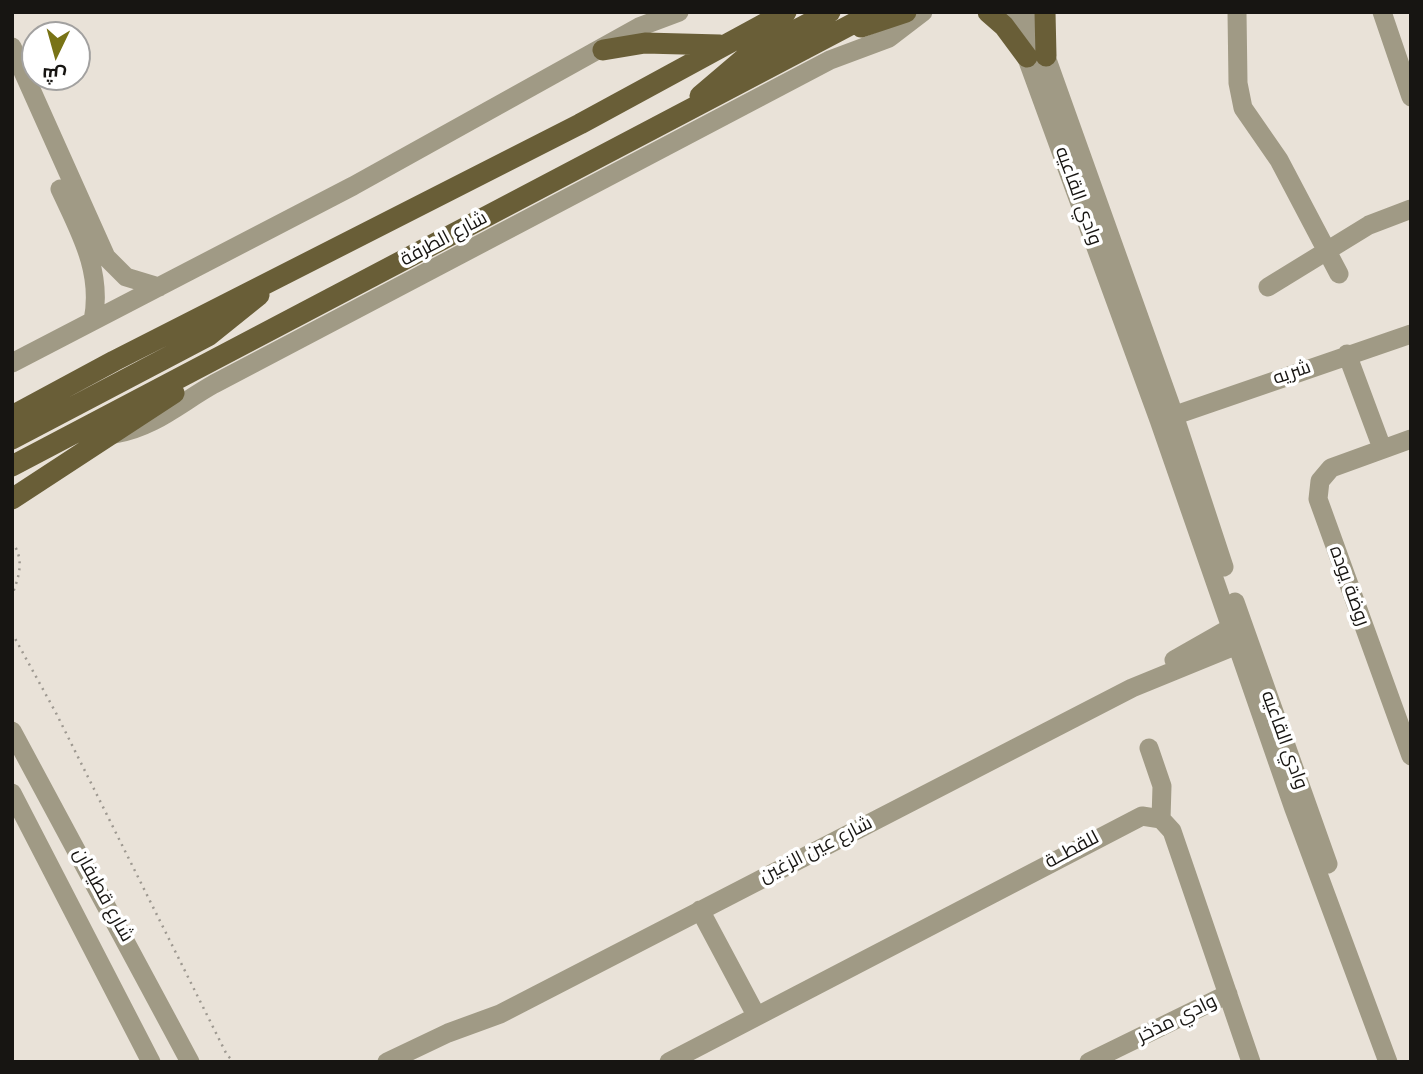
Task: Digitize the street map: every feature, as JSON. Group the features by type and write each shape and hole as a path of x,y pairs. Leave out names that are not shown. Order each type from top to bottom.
{"main road":[{"path":"12,416 275,278 580,124 786,12"},
{"path":"684,112 747,56 830,12"},
{"name":"شارع الطرفة","path":"12,466 875,12"},
{"path":"820,42 906,12"},
{"path":"988,12 1037,57"},
{"path":"1037,57 1045,12"},
{"path":"603,50 646,43 722,45"},
{"path":"12,439 208,336 246,308 275,278"},
{"path":"12,499 115,434 216,359"}],"street":[{"path":"12,363 603,50 639,27 679,12"},
{"name":"شارع الطرفة","path":"115,434 145,427 162,419 214,384 819,66 889,38 923,12"},
{"name":"وادي القاعيه","path":"1010,12 1037,57 1132,304 1166,418 1388,1062"},
{"name":"وادي القاعيه","path":"1030,12 1037,57"},
{"path":"1237,12 1238,83 1243,108 1279,160 1339,274"},
{"path":"1382,12 1411,97"},
{"path":"12,47 103,251 117,269 136,282 159,287"},
{"path":"12,79 90,256 96,279 93,320"},
{"path":"1268,287 1369,225 1411,209"},
{"path":"96,279 117,269"},
{"name":"شريه","path":"1166,418 1411,334"},
{"path":"1347,354 1382,448"},
{"name":"روضة يوده","path":"1411,439 1382,448 1324,474 1318,499 1411,756"},
{"name":"وادي القاعيه","path":"1239,634 1402,1062"},
{"name":"شارع عين الزغين","path":"387,1062 457,1029 500,1014 1132,688 1147,684 1239,634"},
{"name":"شارع قطيفان","path":"12,731 190,1062"},
{"path":"1149,748 1162,786 1161,819 1168,824 1176,841 1251,1062"},
{"path":"12,793 151,1062"},
{"name":"للقطــة","path":"669,1062 1121,825 1142,816 1161,819"},
{"path":"700,910 756,1015"},
{"name":"وادي مذخر","path":"1089,1062 1228,994"},
{"name":"شارع عين الزغين","path":"417,1062 482,1028 500,1014"}],"path":[{"path":"12,542 20,558 19,576 12,595"},
{"path":"12,633 56,713 227,1055 234,1062"}]}
